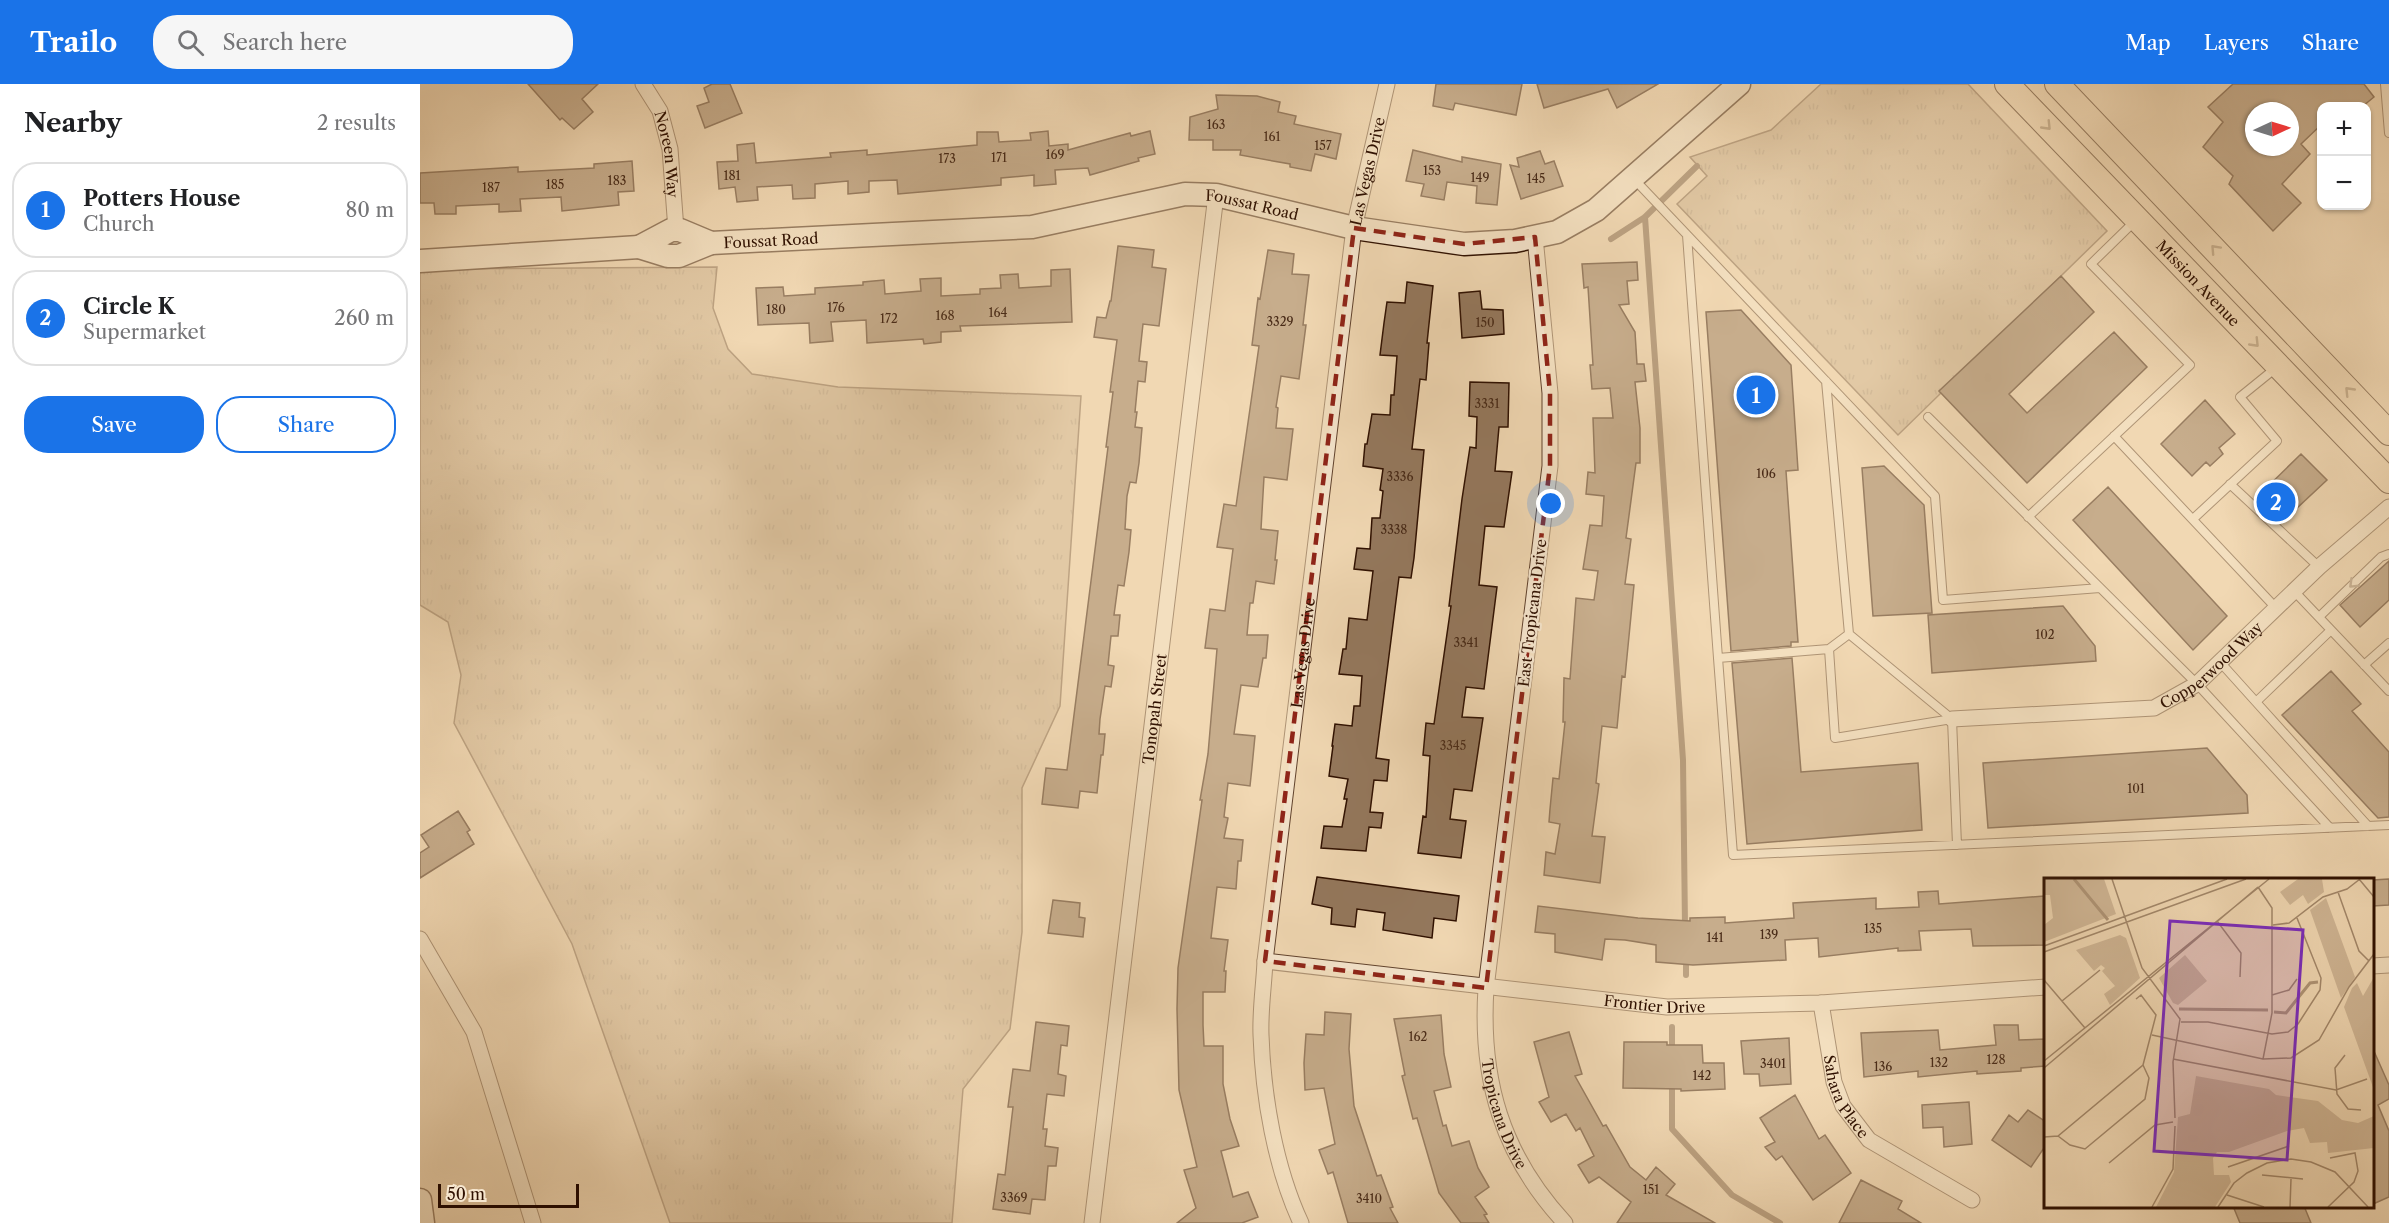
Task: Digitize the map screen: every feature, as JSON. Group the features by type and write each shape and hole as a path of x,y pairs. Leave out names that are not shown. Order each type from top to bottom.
{"main road":[{"name":"Foussat Road","path":"420,261 639,247 668,256 678,256 711,243 1032,227 1185,194 1216,195 1354,228 1464,244 1515,241 1557,232 1596,210 1740,84"},
{"name":"Mission Avenue","path":"2007,84 2389,481"},
{"path":"2058,84 2389,433"},
{"name":"Foussat Road","path":"639,247 676,230 711,243"},
{"path":"420,1200 423,1223"}],"street":[{"name":"Noreen Way","path":"643,84 660,111 670,149 676,230"},
{"name":"Las Vegas Drive","path":"1300,1223 1290,1201 1269,1114 1261,1034 1265,961 1354,228 1386,84"},
{"name":"Tonopah Street","path":"1092,1223 1216,195"},
{"name":"East Tropicana Drive","path":"1486,988 1550,466 1550,393 1536,237"},
{"name":"Copperwood Way","path":"1952,719 2154,708 2197,684 2319,567 2389,507"},
{"path":"420,939 474,1032 533,1223"},
{"name":"Frontier Drive","path":"1265,961 1667,1007 1821,1003 2044,987"},
{"path":"2374,966 2389,965"},
{"name":"Tropicana Drive","path":"1486,988 1484,1022 1492,1094 1515,1155 1548,1205 1565,1223"},
{"name":"Sahara Place","path":"1821,1003 1834,1082 1843,1106 1869,1140 1972,1200"}],"lane":[{"path":"2385,84 2389,133"},
{"path":"1633,178 1935,496 1943,600 2100,588"},
{"path":"2028,517 2190,365 2091,264 2136,219"},
{"path":"1687,235 1733,855 2389,825"},
{"path":"2193,519 2277,441 2240,397 2278,366"},
{"path":"1826,381 1849,634 1952,719 1957,845"},
{"path":"1928,417 2197,684 2330,828"},
{"path":"2114,436 2276,608"},
{"path":"2230,484 2319,567"},
{"path":"2319,617 2381,557 2389,554"},
{"path":"2294,591 2389,691"},
{"path":"2256,702 2331,630"},
{"path":"1718,658 1829,649 1849,634"},
{"path":"2364,665 2389,643"},
{"path":"1829,649 1835,738 1952,719"},
{"path":"2220,662 2368,826"}],"highlighted area":[{"path":"1354,228 1464,244 1535,237 1550,393 1550,466 1486,988 1265,961"}],"green space":[{"path":"1821,84 1968,84 2107,231 1898,435 1677,204 1707,176 1690,157 1771,130"},
{"path":"717,267 713,308 728,349 752,374 838,387 1081,396 1060,706 1022,788 1022,932 1010,1029 963,1089 952,1223 670,1223 572,944 454,723 461,675 448,622 420,605 420,269"}],"building":[{"path":"528,84 598,84 582,99 593,112 574,129 562,118 560,120"},
{"path":"712,84 730,84 742,113 705,128 697,106 709,102 704,88"},
{"path":"1436,84 1522,84 1516,115 1455,103 1453,110 1433,106"},
{"path":"1537,84 1658,84 1617,108 1608,89 1544,108"},
{"path":"2233,84 2364,84 2374,97 2368,102 2317,102 2317,129 2301,144 2310,154 2282,184 2301,203 2273,231 2229,184 2233,176 2203,147 2223,122 2208,107"},
{"path":"1216,95 1257,96 1280,102 1278,112 1296,116 1294,124 1341,134 1336,159 1315,154 1311,171 1290,167 1290,164 1240,155 1241,150 1213,150 1213,140 1189,140 1190,117 1218,109"},
{"path":"1048,131 1049,146 1068,144 1068,150 1130,133 1131,136 1150,131 1155,154 1090,175 1088,168 1055,170 1056,184 1034,186 1034,175 1001,178 1001,185 898,194 897,180 869,181 869,192 848,194 848,181 815,184 815,198 793,199 792,185 757,187 758,200 737,202 735,187 719,189 717,162 738,161 737,145 754,143 756,163 831,157 830,153 867,150 867,155 977,145 977,132 998,132 999,142 1031,140 1030,133"},
{"path":"1413,150 1462,162 1462,157 1501,164 1497,205 1476,203 1477,186 1447,182 1444,200 1421,196 1424,184 1406,181"},
{"path":"1540,151 1545,164 1554,161 1563,186 1521,199 1510,165 1519,167 1517,158"},
{"path":"632,161 634,191 618,192 619,205 562,211 561,197 520,199 521,211 499,212 499,204 456,206 456,214 435,214 434,203 420,203 420,173 518,167 518,172 594,168 594,164"},
{"path":"1118,246 1154,250 1152,267 1166,269 1159,326 1143,324 1139,361 1147,362 1145,382 1138,381 1135,412 1137,412 1135,427 1142,428 1139,463 1136,483 1130,482 1127,496 1125,529 1131,530 1129,552 1124,586 1118,585 1114,615 1120,615 1118,636 1111,636 1108,665 1114,666 1111,687 1105,686 1100,719 1099,734 1105,734 1097,793 1080,791 1078,808 1042,804 1046,768 1067,770 1108,447 1106,447 1113,392 1110,392 1117,340 1094,337 1097,317 1106,318 1111,301"},
{"path":"1268,250 1294,254 1292,274 1309,275 1303,325 1306,325 1299,379 1281,376 1276,407 1278,408 1276,428 1293,429 1287,480 1264,477 1261,529 1278,531 1275,560 1277,560 1274,584 1256,581 1253,603 1250,603 1247,635 1268,635 1266,658 1263,658 1258,687 1241,685 1234,734 1255,736 1250,786 1228,783 1224,817 1228,818 1224,838 1243,840 1241,861 1238,861 1236,889 1217,887 1211,938 1228,940 1224,971 1226,971 1225,992 1203,992 1204,1046 1223,1046 1223,1084 1230,1119 1239,1146 1221,1151 1233,1197 1248,1192 1258,1217 1242,1223 1177,1223 1196,1208 1184,1170 1197,1167 1179,1090 1177,1009 1178,968 1208,754 1217,649 1205,648 1210,609 1225,611 1233,549 1217,547 1224,504 1236,506 1259,346 1252,345 1258,298 1260,299"},
{"path":"1637,262 1638,280 1627,281 1629,304 1619,305 1635,332 1637,364 1644,364 1646,381 1635,382 1640,428 1640,463 1636,463 1626,538 1631,539 1625,584 1634,585 1625,677 1622,676 1617,728 1602,726 1596,783 1599,784 1592,836 1605,837 1600,883 1544,875 1546,852 1555,854 1560,824 1549,822 1553,778 1559,779 1565,722 1563,722 1564,678 1570,679 1576,598 1594,600 1598,571 1583,569 1590,525 1602,526 1604,496 1586,494 1588,472 1595,473 1593,418 1613,418 1610,388 1592,389 1590,365 1593,365 1588,287 1584,288 1582,264"},
{"path":"1070,269 1072,322 960,326 961,331 941,332 941,342 924,344 923,339 867,343 866,320 831,322 833,341 810,343 809,323 758,325 756,288 783,287 784,296 815,294 815,288 863,285 863,282 884,280 885,294 921,291 920,279 941,278 941,296 980,294 980,289 1001,288 1000,275 1018,274 1019,288 1051,286 1051,270"},
{"path":"2061,276 2094,312 2009,394 2027,413 2114,332 2147,367 2027,483 1939,391"},
{"path":"1407,282 1433,286 1426,380 1420,379 1412,449 1424,450 1414,558 1411,578 1399,577 1376,758 1389,760 1387,781 1374,780 1370,812 1383,813 1381,828 1369,827 1366,851 1321,848 1324,826 1342,827 1347,799 1344,799 1348,779 1329,776 1332,746 1335,724 1352,726 1354,706 1360,706 1362,676 1339,674 1343,649 1346,649 1349,618 1367,620 1373,571 1354,569 1357,548 1370,549 1372,518 1380,518 1383,491 1380,490 1383,469 1363,466 1365,444 1367,444 1372,414 1390,415 1397,356 1380,355 1384,323 1387,302 1405,303"},
{"path":"1480,291 1482,309 1503,310 1504,334 1462,338 1459,293"},
{"path":"1741,310 1791,365 1798,470 1786,471 1798,642 1791,642 1791,646 1731,651 1706,312"},
{"path":"1470,382 1509,383 1508,427 1499,427 1495,471 1512,472 1504,527 1485,526 1479,585 1497,587 1484,689 1466,687 1462,717 1483,718 1472,791 1454,789 1450,819 1466,821 1461,858 1418,853 1423,816 1426,817 1430,756 1423,755 1426,723 1434,724 1451,606 1449,606 1462,499 1470,447 1476,448 1477,417 1469,416"},
{"path":"2205,400 2235,434 2219,448 2223,454 2210,466 2206,462 2192,476 2161,444"},
{"path":"2301,454 2327,480 2281,523 2255,499"},
{"path":"1884,466 1924,505 1932,613 1873,616 1862,468"},
{"path":"2108,487 2227,616 2193,650 2073,520"},
{"path":"2389,561 2389,600 2360,627 2340,605"},
{"path":"2063,606 2095,646 2096,661 1932,673 1928,615"},
{"path":"1792,658 1801,772 1918,763 1922,830 1747,844 1732,663"},
{"path":"2331,671 2361,704 2352,711 2389,752 2389,817 2378,818 2282,715"},
{"path":"2207,748 2247,795 2248,813 1988,828 1983,763"},
{"path":"458,811 470,830 467,832 474,844 420,878 420,853 429,847 421,835"},
{"path":"1317,877 1459,896 1456,921 1434,918 1432,938 1383,930 1385,913 1357,909 1355,927 1331,924 1332,908 1312,904"},
{"path":"2389,879 2389,905 2374,906 2374,880"},
{"path":"1938,891 1939,904 2044,896 2044,945 1973,946 1971,929 1919,931 1921,950 1898,951 1898,948 1819,957 1818,938 1785,940 1786,960 1693,965 1656,962 1656,945 1625,940 1605,939 1602,960 1555,952 1555,934 1535,932 1538,906 1638,918 1690,921 1690,918 1725,917 1725,923 1794,918 1793,903 1876,898 1876,909 1919,907 1918,892"},
{"path":"1053,900 1080,903 1079,917 1085,918 1083,937 1048,933"},
{"path":"1325,1012 1351,1014 1349,1049 1354,1106 1377,1176 1381,1175 1393,1207 1390,1208 1398,1223 1348,1223 1333,1172 1328,1174 1319,1150 1335,1144 1324,1088 1305,1090 1304,1063 1306,1034 1324,1035"},
{"path":"1441,1015 1444,1054 1451,1087 1434,1091 1443,1126 1446,1125 1452,1146 1469,1141 1478,1168 1489,1187 1475,1197 1487,1214 1484,1215 1489,1223 1461,1223 1439,1193 1417,1118 1413,1119 1402,1076 1405,1075 1394,1019"},
{"path":"1036,1022 1069,1026 1067,1046 1061,1045 1058,1074 1066,1076 1064,1096 1047,1094 1043,1129 1047,1129 1045,1146 1058,1148 1056,1166 1048,1166 1045,1200 1032,1199 1030,1214 993,1209 998,1174 1005,1175 1013,1107 1008,1107 1013,1069 1030,1071"},
{"path":"1994,1025 2018,1025 2019,1040 2044,1039 2044,1066 2021,1068 2021,1071 1977,1074 1977,1071 1918,1077 1918,1071 1864,1077 1861,1033 1938,1030 1940,1050 1996,1045"},
{"path":"1569,1032 1582,1074 1575,1076 1603,1126 1606,1125 1630,1167 1646,1180 1656,1167 1675,1184 1666,1195 1715,1223 1617,1223 1631,1202 1599,1177 1589,1183 1578,1165 1594,1156 1580,1128 1576,1131 1566,1114 1551,1122 1539,1102 1549,1097 1534,1042"},
{"path":"1789,1038 1791,1084 1760,1086 1759,1074 1744,1074 1741,1041"},
{"path":"1624,1042 1702,1045 1703,1063 1724,1063 1725,1089 1681,1091 1681,1089 1623,1088"},
{"path":"2374,1051 2389,1085 2389,1099 2378,1105 2389,1131 2389,1197 2374,1204"},
{"path":"1795,1095 1819,1139 1825,1135 1851,1173 1813,1200 1782,1156 1776,1160 1765,1147 1775,1142 1760,1118"},
{"path":"1969,1102 1972,1144 1944,1147 1943,1127 1923,1128 1922,1105"},
{"path":"2028,1110 2044,1121 2044,1148 2031,1167 1992,1140 2009,1115 2018,1122"},
{"path":"1861,1180 1902,1201 1898,1209 1921,1223 1839,1223"},
{"path":"2234,1208 2305,1208 2311,1223 2240,1223"}],"waterway":[{"path":"1611,239 1645,217 1697,166"},
{"path":"1645,217 1683,760 1685,926"},
{"path":"1686,958 1686,975"},
{"path":"1672,1027 1672,1051"},
{"path":"1672,1082 1672,1129 1732,1195 1780,1223"}],"place":[{"name":"Potters House","path":"1756,395"},
{"name":"Circle K","path":"2276,502"}]}
